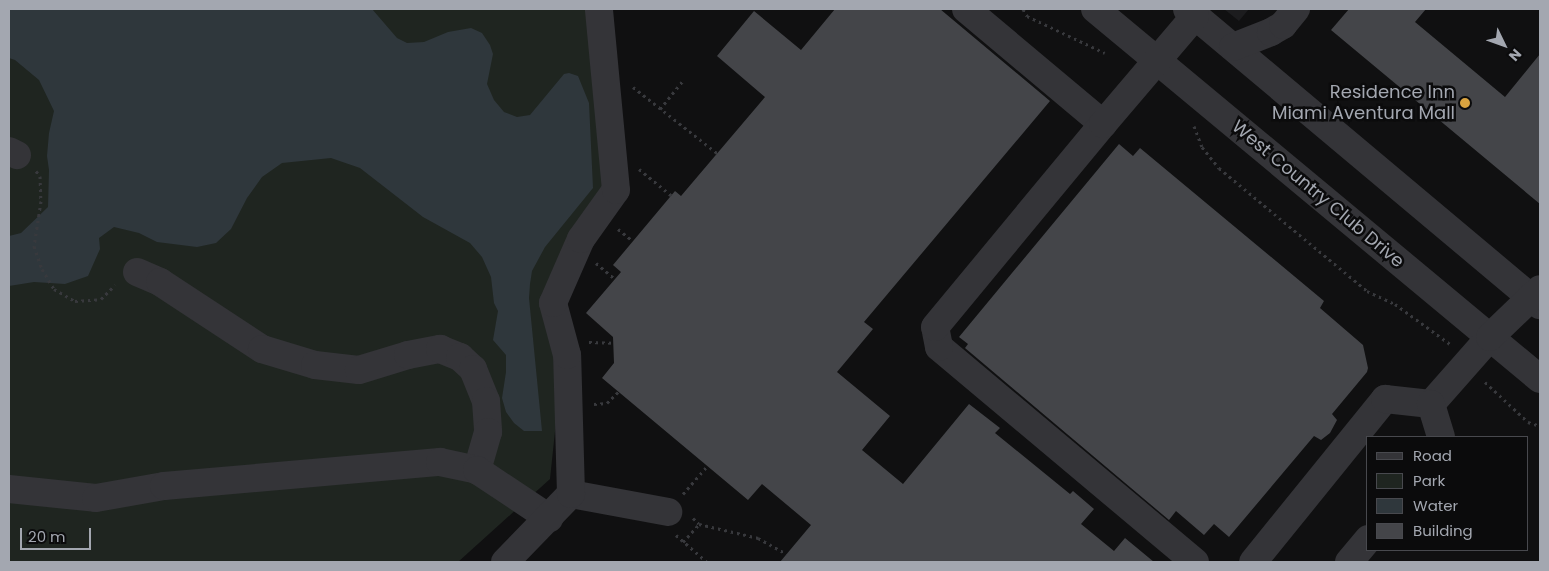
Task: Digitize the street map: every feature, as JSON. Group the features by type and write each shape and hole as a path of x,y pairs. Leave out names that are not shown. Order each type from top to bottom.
{"street":[{"path":"505,562 571,494 567,354 553,303 581,239 616,190 599,9"},
{"path":"966,9 1103,124"},
{"name":"West Country Club Drive","path":"1094,9 1540,379"},
{"path":"1233,47 1272,32 1283,25 1296,9"},
{"path":"1195,562 939,347 936,327 1157,60 1191,12 1538,297 1490,337 1431,404"},
{"path":"137,272 160,282 262,349 315,364 359,370 408,354 440,349 460,357 473,369 486,401 488,432 477,470"},
{"path":"1253,562 1385,399 1431,404"},
{"path":"1431,404 1441,436"},
{"path":"9,489 96,498 164,486 440,462 477,470 549,518"},
{"path":"571,494 672,508"},
{"path":"1351,562 1366,542"}],"path":[{"path":"1023,9 1027,16 1107,54"},
{"path":"604,65 717,153"},
{"path":"660,109 683,80"},
{"path":"1191,120 1202,147 1218,168 1367,291 1395,304 1450,343"},
{"path":"13,153 30,163 40,176 41,200 34,246 42,269 54,289 76,301 101,299 116,284 137,272"},
{"path":"1484,381 1528,422 1540,426"},
{"path":"707,466 660,522 707,562"},
{"path":"672,508 700,524 758,538 787,554"},
{"path":"683,542 700,524"}],"shaded area":[{"path":"1224,9 1249,9 1239,21"}],"green space":[{"path":"9,9 590,9 609,183 550,300 560,384 550,479 458,562 9,562"}],"water":[{"path":"9,9 372,9 397,38 407,43 424,42 448,32 471,28 482,33 490,45 493,54 487,84 494,100 504,112 517,117 530,115 564,74 569,73 578,76 589,103 593,188 545,247 532,271 530,284 529,298 542,431 524,431 514,423 506,412 502,398 506,372 506,355 493,340 498,311 494,303 491,277 482,257 470,243 423,217 360,168 331,158 282,163 262,177 247,198 231,229 216,243 197,247 157,242 139,233 114,227 99,238 100,249 88,276 65,284 34,282 9,286 9,236 21,233 48,207 49,170 47,156 49,133 54,111 39,80 15,60 9,58"}],"building":[{"path":"835,9 940,9 1050,101 864,322 873,329 837,372 890,416 862,450 903,484 969,404 1000,428 995,433 1070,494 1073,491 1094,509 1081,524 1114,551 1125,538 1154,562 780,562 811,525 762,484 748,500 602,378 614,363 613,337 586,313 621,272 613,265 675,191 681,196 765,97 717,56 754,11 801,50"},
{"name":"Residence Inn Miami Aventura Mall","path":"1349,9 1426,9 1415,22 1505,97 1540,54 1540,204 1331,30"},
{"path":"1119,144 1133,156 1140,148 1324,301 1320,308 1363,345 1368,368 1367,372 1332,414 1337,420 1330,433 1321,440 1314,436 1229,537 1214,524 1204,535 1176,511 1169,520 965,348 968,344 959,337"}],"place":[{"name":"Residence Inn Miami Aventura Mall","path":"1465,103"}]}
